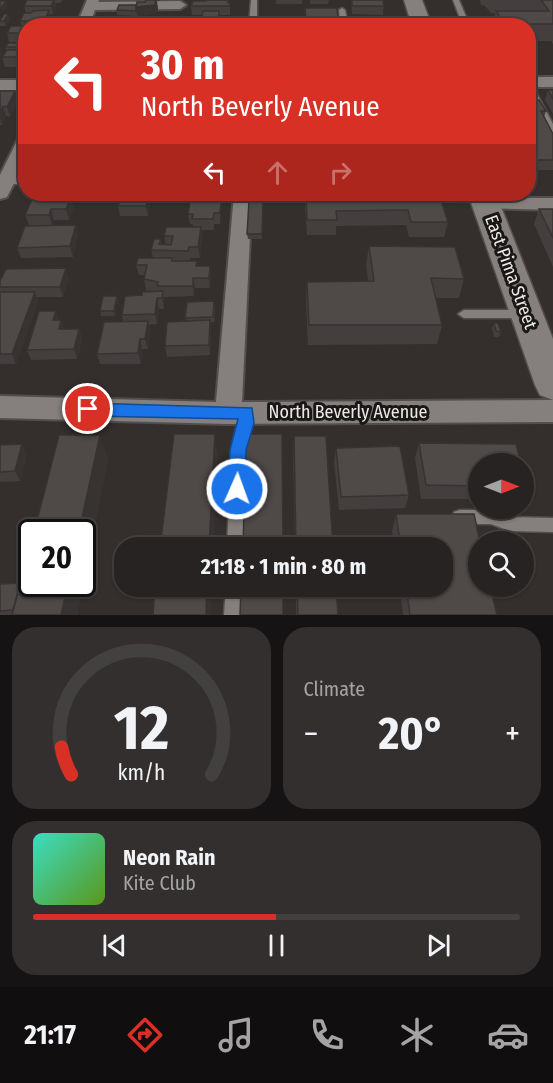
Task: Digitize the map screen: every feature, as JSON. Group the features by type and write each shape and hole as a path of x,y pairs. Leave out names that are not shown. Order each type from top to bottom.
{"street":[{"path":"413,0 419,18"},
{"path":"85,18 92,3 180,4"},
{"path":"536,83 553,82"},
{"path":"0,85 18,85"},
{"path":"8,182 18,159"},
{"path":"237,413 243,201"},
{"name":"East Pima Street","path":"485,201 553,385"},
{"path":"512,201 553,204"},
{"name":"North Beverly Avenue","path":"0,407 237,413 553,411"}],"lane":[{"path":"253,18 254,0"},
{"path":"456,0 464,18"},
{"path":"342,10 343,18"},
{"path":"536,100 552,132"},
{"path":"464,314 527,314"},
{"path":"235,537 238,450 246,423 237,413"},
{"path":"448,517 491,517 510,524 553,525"},
{"path":"233,615 234,597"}],"building":[{"path":"27,0 54,0 51,6 24,6"},
{"path":"156,0 155,5 136,7 137,2"},
{"path":"228,0 230,6 191,6 193,1"},
{"path":"352,0 383,0 384,6 352,6"},
{"path":"541,0 553,0 553,24 536,24 536,18 501,18 496,11 549,11"},
{"path":"0,1 6,1 1,8 0,8"},
{"path":"119,5 136,5 136,11 117,10"},
{"path":"305,8 337,8 338,18 306,18"},
{"path":"49,10 45,18 22,18 24,13"},
{"path":"203,11 219,11 218,18 202,18"},
{"path":"4,14 8,14 4,21 0,21 0,20"},
{"path":"11,26 18,26 18,33 7,33"},
{"path":"8,43 18,43 18,47 5,47"},
{"path":"18,47 18,57 2,57 7,50 16,50"},
{"path":"0,91 15,91 7,107 3,106 0,112"},
{"path":"536,100 539,100 546,111 541,111 553,134 553,160 536,160"},
{"path":"31,201 69,201 66,209 51,209 49,215 25,215"},
{"path":"120,201 147,201 146,206 118,206"},
{"path":"190,201 221,201 220,213 214,213 213,219 192,219 193,214 188,214"},
{"path":"249,201 263,202 262,234 247,234"},
{"path":"306,201 441,201 448,222 411,222 408,210 336,211 337,220 307,220"},
{"path":"539,209 553,209 553,238"},
{"path":"76,225 70,246 17,248 25,226"},
{"path":"166,227 201,227 198,247 189,247 188,251 151,250 154,239 161,239 159,244 171,245 173,236 164,236"},
{"path":"369,246 455,247 464,279 431,278 442,325 309,325 307,282 374,281"},
{"path":"138,258 197,261 196,266 210,266 209,278 193,278 193,286 157,286 158,282 144,279 147,265 136,265"},
{"path":"66,268 60,287 0,287 0,281 6,269"},
{"path":"163,291 162,298 157,298 155,314 122,315 125,296"},
{"path":"0,292 35,292 12,354 0,354"},
{"path":"103,296 117,296 114,311 100,311"},
{"path":"214,301 213,317 185,318 187,302"},
{"path":"39,311 56,311 53,320 61,320 59,329 79,329 74,349 27,350"},
{"path":"210,320 209,345 165,346 167,322"},
{"path":"148,321 145,339 140,339 138,353 97,354 104,322"},
{"path":"494,323 498,323 501,332 496,331"},
{"path":"174,434 215,434 210,537 161,537"},
{"path":"246,434 282,434 283,537 243,537"},
{"path":"59,435 100,435 82,519 37,519"},
{"path":"294,436 326,436 332,537 296,537"},
{"path":"419,443 516,444 518,453 468,453 468,486 426,485"},
{"path":"22,444 15,471 0,472 0,445"},
{"path":"400,446 409,495 341,497 336,448"},
{"path":"396,514 468,514 468,519 475,519 478,531 468,531 468,597 493,597 497,615 410,615 408,597 453,597 453,537 399,537"},
{"path":"18,583 13,610 0,611 0,584"},
{"path":"18,592 18,597 65,597 61,615 12,615"},
{"path":"154,597 207,597 206,615 153,615"},
{"path":"241,597 283,597 283,615 240,615"},
{"path":"297,597 337,597 338,615 298,615"}],"route":[{"path":"88,409 246,413 246,423 238,450 237,489"}]}
